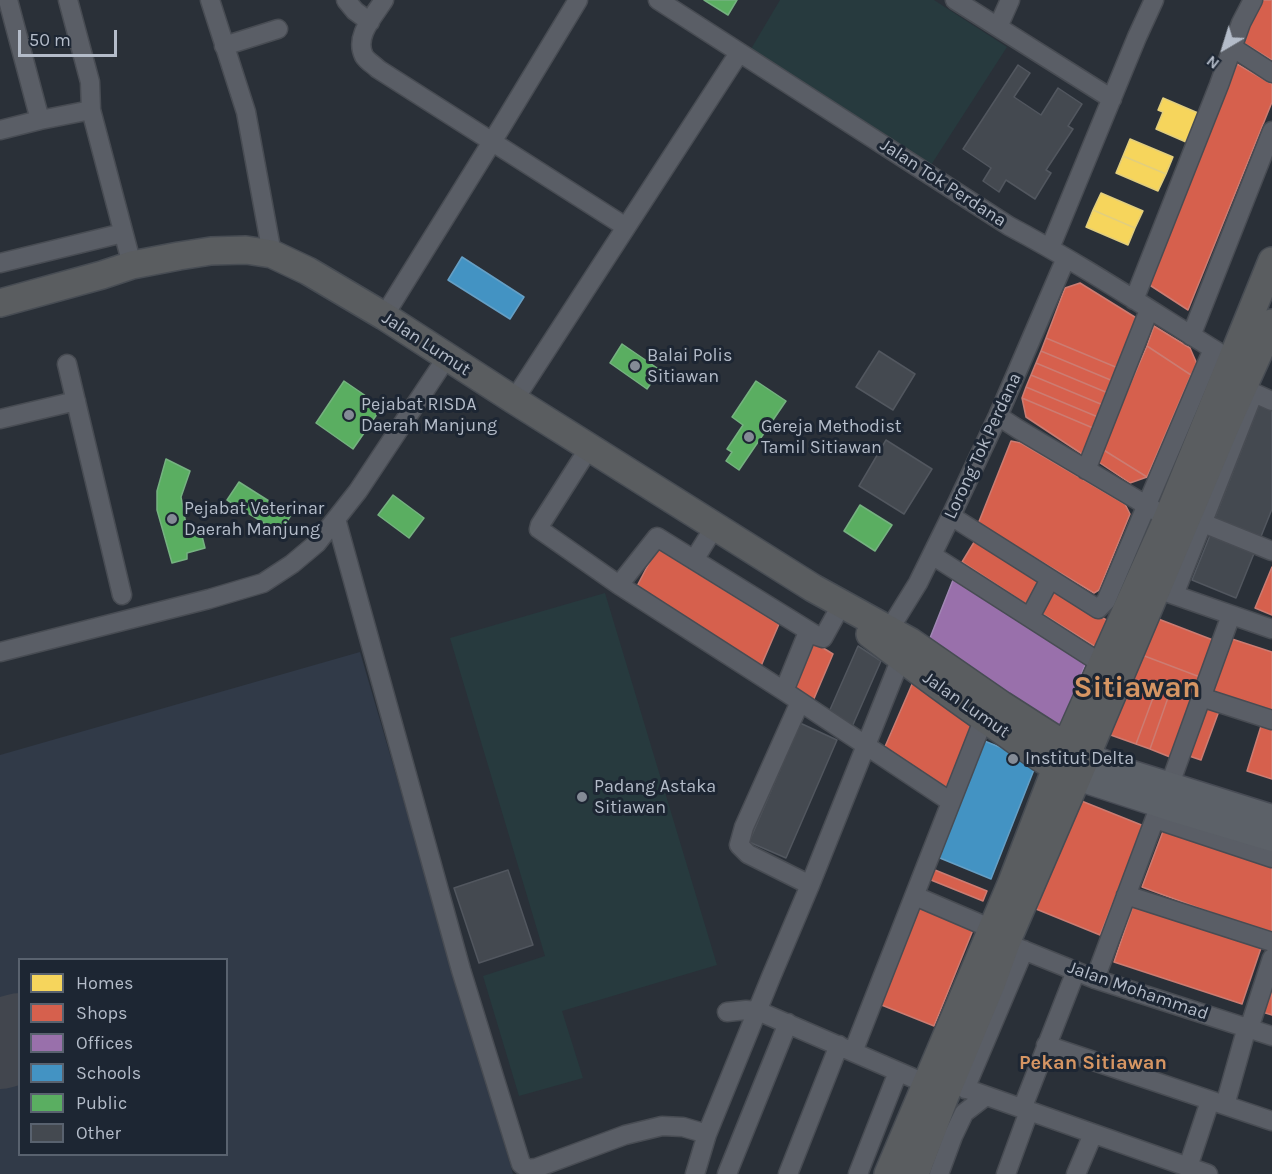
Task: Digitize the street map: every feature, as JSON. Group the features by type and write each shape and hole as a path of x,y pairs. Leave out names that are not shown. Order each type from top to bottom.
{"highway":[{"name":"Jalan Lumut","path":"0,303 132,265 211,251 246,250 272,254 308,271 384,316 813,588 911,642 1002,705 1071,762"},
{"path":"1071,762 1102,664 1157,511 1222,354 1272,261"},
{"path":"915,1174 947,1086 992,982 1007,941 1012,882 1071,762 1165,592 1248,390 1272,323"},
{"name":"Jalan Lumut","path":"813,588 901,658 984,718 1071,762"},
{"path":"888,1174 947,1086"}],"main road":[{"name":"Jalan Lumut","path":"1071,762 1170,810 1272,839"},
{"name":"Jalan Lumut","path":"1170,810 1209,797 1272,817"}],"street":[{"path":"8,0 40,120"},
{"path":"68,0 90,82 91,110 132,265"},
{"path":"210,0 246,112 272,254"},
{"path":"346,0 355,11 370,22"},
{"path":"384,0 360,41 365,56 378,69 626,227"},
{"path":"384,316 578,0"},
{"name":"Jalan Tok Perdana","path":"658,0 1009,226 1050,248 1222,354"},
{"path":"955,0 1112,99"},
{"path":"998,27 1010,0"},
{"path":"1050,248 1154,0"},
{"path":"1086,470 1141,305 1232,47 1253,0"},
{"path":"224,46 278,29"},
{"path":"1232,47 1272,73"},
{"path":"514,400 739,53"},
{"path":"0,129 91,110"},
{"path":"1191,336 1272,131"},
{"path":"0,263 123,233"},
{"name":"Lorong Tok Perdana","path":"890,630 918,583 951,516 998,416 1066,258"},
{"path":"0,652 263,583 292,564 317,543 358,491 447,357"},
{"path":"67,364 122,595"},
{"path":"1272,401 1248,390 1203,523 1165,592 1272,629"},
{"path":"0,419 76,401"},
{"path":"951,516 1098,609 1106,600 1157,511 998,416"},
{"path":"589,448 539,529 619,585 951,802"},
{"path":"336,519 461,970 521,1164 528,1169 536,1168 625,1135 662,1126 683,1127 707,1134"},
{"path":"1203,523 1272,551"},
{"path":"694,560 715,526"},
{"path":"619,585 657,537 808,632 824,638 839,609"},
{"path":"932,555 1102,664"},
{"path":"1030,617 1050,579"},
{"path":"1095,979 1126,894 1170,810 1201,697 1231,615"},
{"path":"784,691 808,632"},
{"path":"695,1174 707,1134 901,658"},
{"path":"1201,697 1272,720"},
{"path":"800,702 744,827 739,845 748,854 810,885"},
{"path":"788,1174 915,896 984,718"},
{"path":"1209,797 1211,790 1216,788 1272,806"},
{"path":"1170,810 1272,858"},
{"path":"1126,894 1272,942"},
{"name":"Jalan Mohammad","path":"915,896 1007,941 1095,979 1272,1036"},
{"path":"1188,1167 1248,1028 1272,958"},
{"path":"1006,1174 1046,1045 1076,971"},
{"path":"727,1012 758,1011 898,1072 986,1096 1208,1174"},
{"path":"727,1174 788,1023"},
{"path":"1046,1045 1272,1121"},
{"path":"858,1174 898,1072"},
{"path":"939,1174 964,1113 986,1096"},
{"path":"1076,1174 1093,1134"}],"shaded area":[{"path":"360,652 513,1174 0,1174 0,755"}],"green space":[{"path":"780,0 934,0 1007,47 931,165 751,49"},
{"name":"Padang Astaka Sitiawan","path":"605,593 717,965 562,1011 583,1078 519,1096 483,976 545,956 450,638"}],"building: Homes":[{"path":"1163,98 1198,113 1186,142 1156,129 1163,112 1158,110"},
{"path":"1130,139 1173,157 1166,174 1123,156"},
{"path":"1123,156 1166,174 1158,191 1116,173"},
{"path":"1101,193 1143,211 1135,228 1093,210"},
{"path":"1093,210 1135,228 1128,245 1086,227"}],"building: Shops":[{"path":"1260,0 1272,0 1272,60 1242,42"},
{"path":"1237,64 1272,84 1272,102 1188,310 1148,284"},
{"path":"1080,283 1138,319 1118,368 1046,338 1065,288"},
{"path":"1154,326 1190,348 1197,364 1191,375 1147,346"},
{"path":"1046,338 1118,368 1113,381 1041,351"},
{"path":"1147,346 1191,375 1147,477 1102,449"},
{"path":"1041,351 1113,381 1108,393 1036,363"},
{"path":"1036,363 1108,393 1103,405 1031,375"},
{"path":"1031,375 1103,405 1098,417 1026,387"},
{"path":"1026,387 1098,417 1093,428 1022,398"},
{"path":"1022,398 1093,428 1082,454 1026,417"},
{"path":"1011,441 1021,443 1125,504 1130,514 1099,590 1094,593 978,524"},
{"path":"1102,449 1147,477 1130,483 1097,461"},
{"path":"976,539 1041,581 1026,604 962,562"},
{"path":"657,548 779,624 761,666 636,588"},
{"path":"1272,567 1272,615 1255,608"},
{"path":"1049,584 1111,623 1099,649 1038,611"},
{"path":"1148,615 1213,640 1200,677 1134,652"},
{"path":"1229,638 1272,652 1272,712 1212,692"},
{"path":"810,640 833,654 813,701 790,688"},
{"path":"1134,652 1200,677 1191,700 1125,676"},
{"path":"1125,676 1157,687 1136,744 1105,733"},
{"path":"913,682 976,721 946,788 884,749"},
{"path":"1157,687 1170,692 1150,749 1136,744"},
{"path":"1170,692 1191,700 1170,757 1150,749"},
{"path":"1204,705 1219,711 1201,760 1186,755"},
{"path":"1262,723 1272,726 1272,779 1247,771"},
{"path":"1079,800 1144,826 1100,935 1036,909"},
{"path":"1165,826 1272,865 1272,935 1142,887"},
{"path":"930,868 987,891 983,901 926,878"},
{"path":"1134,903 1262,945 1242,1004 1114,962"},
{"path":"918,907 973,930 934,1026 879,1004"},
{"path":"1272,973 1272,1015 1259,1011"}],"building: Offices":[{"path":"955,575 1087,660 1060,727 928,643"}],"building: Schools":[{"path":"462,257 524,297 510,319 448,280"},
{"path":"982,740 1037,762 991,879 935,856"}],"building: Public":[{"path":"704,0 737,0 728,15"},
{"name":"Balai Polis Sitiawan","path":"622,344 660,370 647,389 610,363"},
{"name":"Pejabat RISDA Daerah Manjung","path":"344,381 382,407 353,449 316,423"},
{"name":"Gereja Methodist Tamil Sitiawan","path":"756,381 786,401 739,470 726,461 732,452 727,449 743,425 732,417"},
{"name":"Pejabat Veterinar Daerah Manjung","path":"166,459 190,471 181,497 187,530 200,528 205,548 187,553 187,559 172,563 157,510 157,491"},
{"path":"239,482 291,515 280,533 227,500"},
{"path":"393,495 424,518 409,538 378,515"},
{"path":"860,505 892,525 875,551 844,531"}],"building: Other":[{"path":"1018,65 1030,73 1014,97 1041,115 1058,88 1082,104 1068,126 1073,129 1046,170 1051,173 1035,199 1006,180 999,192 983,181 991,168 963,149"},
{"path":"879,351 915,374 893,410 856,387"},
{"path":"1259,405 1272,410 1272,509 1260,539 1214,520"},
{"path":"886,440 932,469 904,514 859,486"},
{"path":"1211,533 1255,551 1236,598 1192,580"},
{"path":"858,646 881,661 852,727 829,712"},
{"path":"800,723 837,740 786,858 749,842"},
{"path":"508,870 533,945 479,963 454,888"}],"runway":[{"path":"0,1044 18,1039"}],"place":[{"name":"Balai Polis Sitiawan","path":"635,366"},
{"name":"Pejabat RISDA Daerah Manjung","path":"349,415"},
{"name":"Gereja Methodist Tamil Sitiawan","path":"749,437"},
{"name":"Pejabat Veterinar Daerah Manjung","path":"172,519"},
{"name":"Institut Delta","path":"1013,759"},
{"name":"Padang Astaka Sitiawan","path":"582,797"}],"district":[{"name":"Sitiawan","path":"1137,688"},
{"name":"Pekan Sitiawan","path":"1093,1063"}]}
